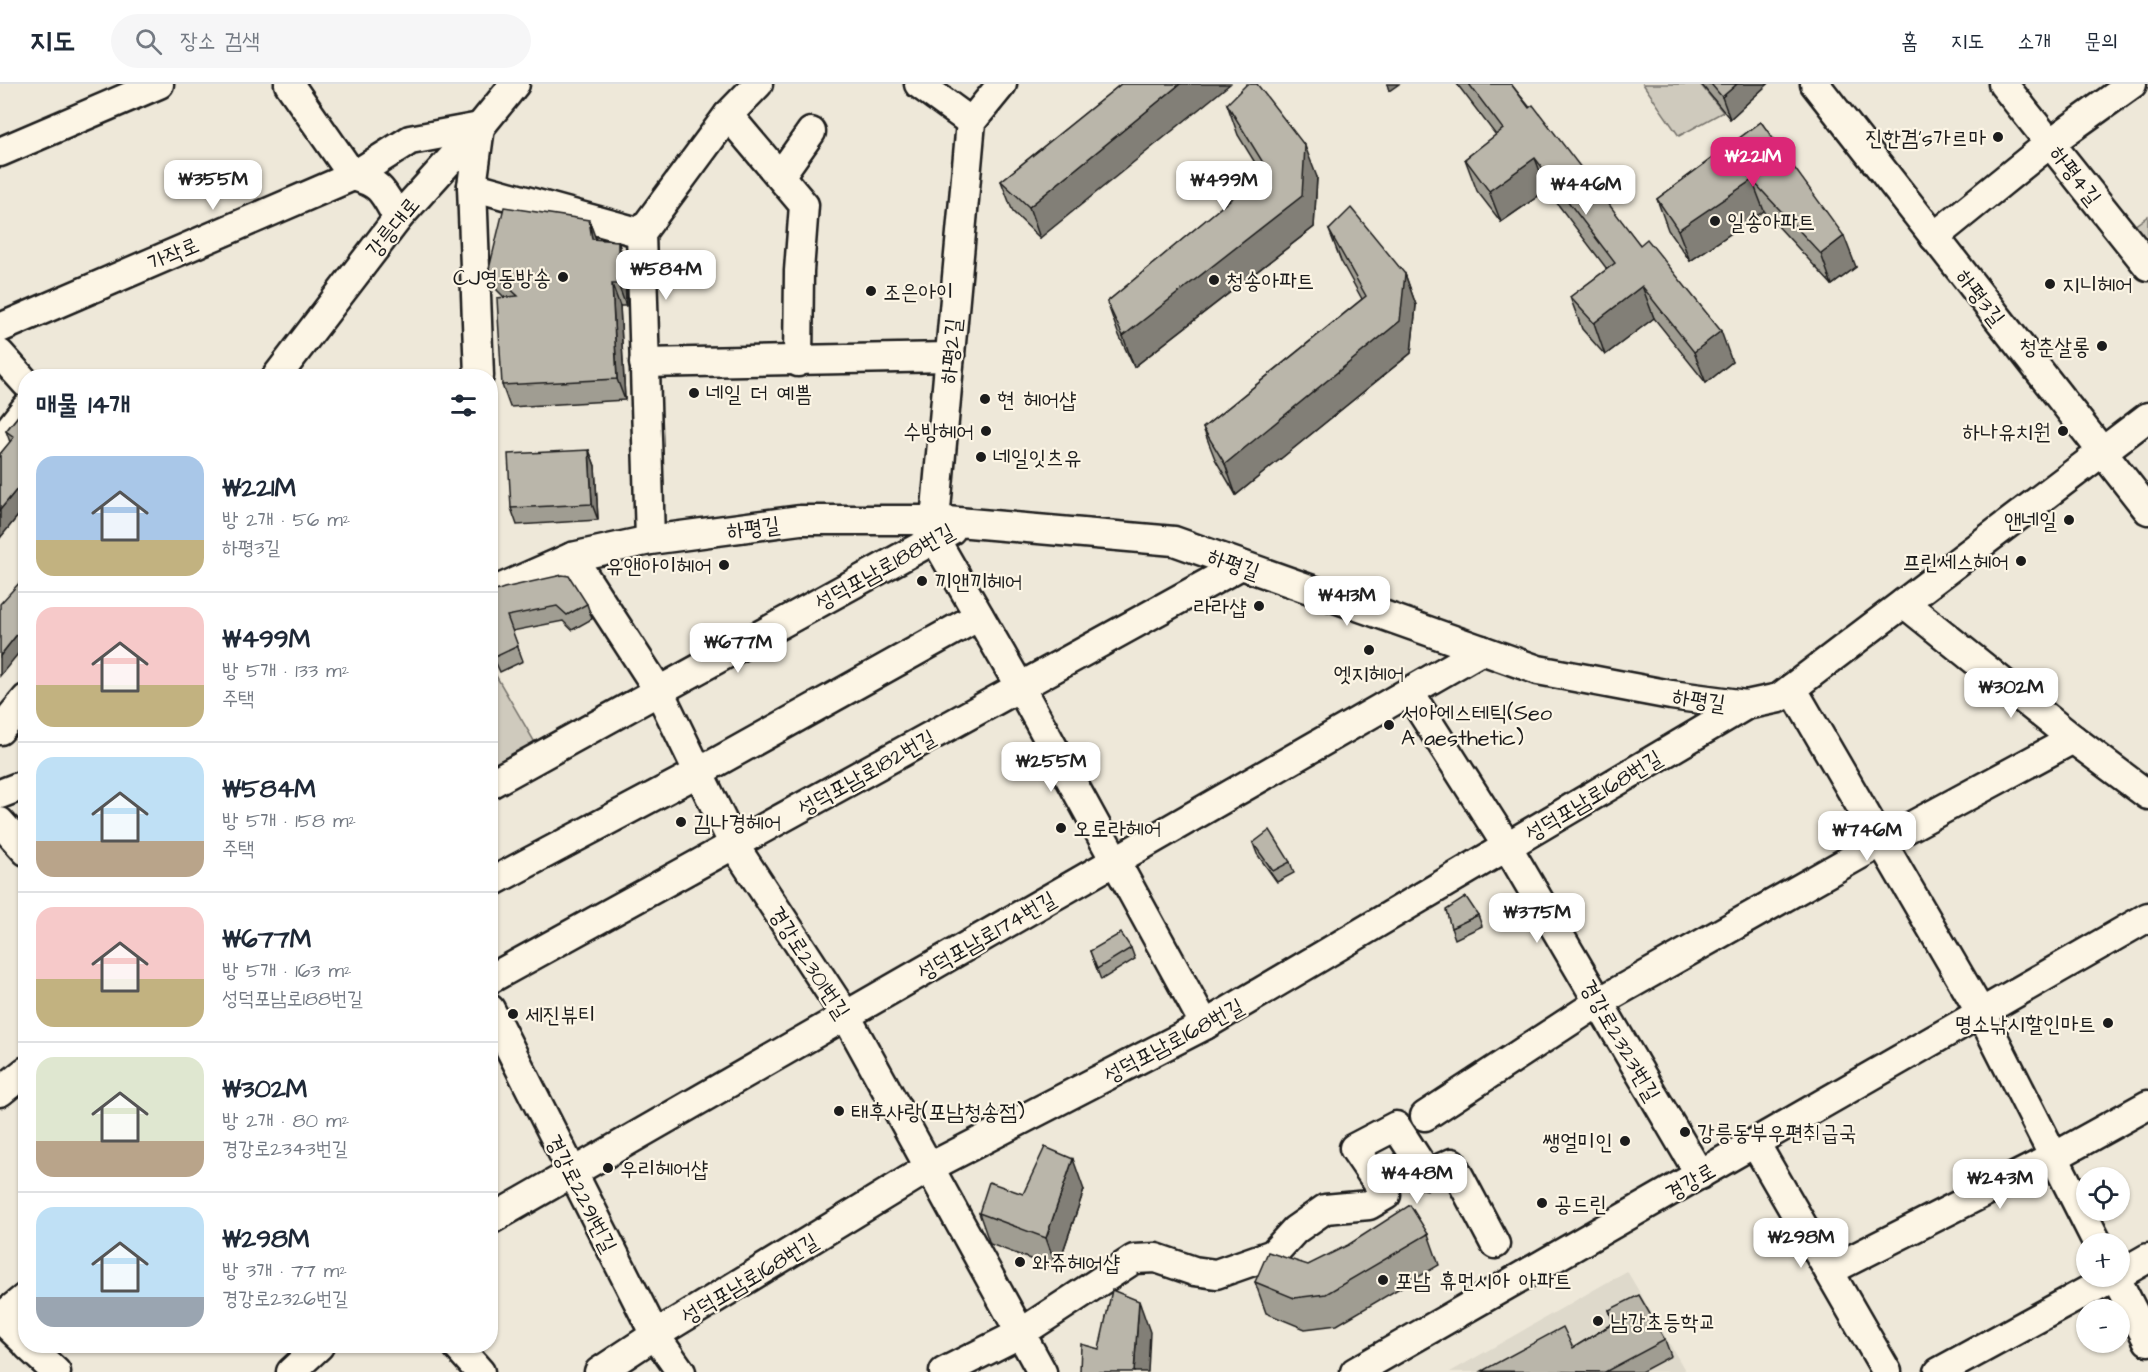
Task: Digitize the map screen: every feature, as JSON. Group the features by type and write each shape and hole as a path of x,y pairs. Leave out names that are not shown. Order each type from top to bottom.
{"street":[{"path":"0,152 159,84"},
{"path":"289,84 352,176 369,180 380,187 398,218"},
{"name":"강릉대로","path":"282,369 398,218 480,127 515,84"},
{"path":"650,540 641,233 728,115 758,84"},
{"path":"918,84 971,122 1002,84"},
{"name":"하평3길","path":"1815,84 2148,510"},
{"name":"하평4길","path":"2003,84 2148,266"},
{"path":"1934,237 2050,142 2132,84"},
{"path":"728,115 804,205 799,271 798,362"},
{"name":"하평2길","path":"935,530 950,357 970,225 971,122"},
{"path":"479,369 472,186 480,127"},
{"name":"가작로","path":"0,328 352,176 410,140 480,127"},
{"path":"780,176 811,132"},
{"path":"472,186 641,233"},
{"path":"0,354 18,374"},
{"path":"644,363 798,362 950,357"},
{"name":"하평길","path":"498,589 572,557 650,540 800,520 935,530 963,523 1174,542 1538,670 1671,695 1746,705 1779,698 2148,417"},
{"path":"0,441 18,418"},
{"path":"935,530 979,616 1205,1025"},
{"name":"성덕포남로188번길","path":"498,780 659,691 935,530"},
{"name":"경강로2301번길","path":"572,557 659,691 734,845 846,1016 1042,1372"},
{"name":"성덕포남로182번길","path":"498,975 1241,565"},
{"path":"1904,603 2073,739 2148,795"},
{"path":"498,879 699,772 979,616"},
{"name":"성덕포남로174번길","path":"498,1215 1482,650"},
{"path":"1792,688 1981,1013 2092,1233"},
{"name":"경강로2323번길","path":"1409,692 1507,846 1700,1175"},
{"name":"성덕포남로168번길","path":"598,1372 930,1167 1205,1025 1746,705"},
{"path":"0,730 18,709"},
{"path":"1425,1116 1599,1002 1882,842 2073,739"},
{"path":"0,794 18,787"},
{"path":"0,822 18,842"},
{"name":"경강로","path":"1355,1372 2148,917"},
{"name":"경강로2291번길","path":"498,1026 655,1335 681,1372"},
{"path":"0,1092 18,1077"},
{"path":"1828,1271 2054,1157 2148,1105"},
{"path":"1386,1195 1354,1148 1396,1125 1427,1174"},
{"path":"1755,1143 1887,1372"},
{"path":"944,1372 1021,1333 1134,1259 1156,1258 1194,1271 1216,1274 1274,1254 1295,1230 1325,1209 1370,1205 1452,1163 1495,1244"},
{"path":"2130,1268 2148,1258"},
{"path":"1939,1372 2095,1287"},
{"path":"2121,1287 2148,1341"},
{"path":"18,1303 0,1318 18,1335"},
{"path":"36,1353 56,1372"},
{"path":"291,1372 311,1353"},
{"path":"463,1353 480,1372"}],"shaded area":[{"path":"1643,84 1700,84 1723,112 1679,136"},
{"path":"2148,216 2148,253 2130,229"},
{"path":"498,679 537,746 498,767"},
{"name":"남강초등학교","path":"1627,1271 1686,1372 1450,1372"}],"building":[{"path":"1121,84 1180,84 1029,207 1001,181"},
{"path":"1247,84 1257,84 1305,146 1302,196 1123,336 1107,302 1267,169 1227,104"},
{"path":"1469,84 1511,84 1529,108 1533,105 1640,245 1647,239 1721,331 1694,352 1642,286 1594,323 1570,297 1615,263 1535,158 1489,191 1465,159 1503,129"},
{"path":"1711,84 1737,84 1722,97"},
{"path":"1761,122 1844,236 1821,254 1752,180 1678,230 1657,199"},
{"path":"504,207 589,220 592,239 618,241 618,284 612,284 617,379 502,385 497,298 518,296 489,269"},
{"path":"1351,208 1405,274 1400,321 1225,464 1203,428 1366,296 1329,230"},
{"path":"18,416 18,488 0,510 0,454 14,437 6,431"},
{"path":"589,450 592,504 511,508 508,454"},
{"path":"562,575 569,576 587,604 567,615 557,606 507,616 518,646 498,656 498,590"},
{"path":"18,584 18,633 0,656 0,604"},
{"path":"1270,830 1290,862 1273,871 1253,843"},
{"path":"1466,897 1478,915 1451,928 1446,910"},
{"path":"1121,933 1131,948 1097,969 1090,951"},
{"path":"1045,1147 1073,1159 1046,1238 979,1213 989,1182 1023,1194"},
{"path":"1410,1205 1428,1234 1326,1294 1294,1298 1255,1282 1268,1252 1308,1265 1348,1245"},
{"path":"1112,1290 1139,1301 1134,1372 1080,1372 1081,1344 1099,1349"},
{"path":"1639,1295 1665,1340 1605,1372 1482,1371 1563,1327 1573,1348 1616,1322 1609,1310"}],"place":[{"name":"진한겸's가르마","path":"1998,137"},
{"name":"일송아파트","path":"1715,221"},
{"name":"CJ영동방송","path":"563,277"},
{"name":"청송아파트","path":"1214,280"},
{"name":"지니헤어","path":"2050,284"},
{"name":"조은아이","path":"871,291"},
{"name":"청춘살롱","path":"2102,346"},
{"name":"네일 더 예쁨","path":"694,393"},
{"name":"현 헤어샵","path":"985,399"},
{"name":"수방헤어","path":"986,431"},
{"name":"하나유치원","path":"2063,431"},
{"name":"네일잇츠유","path":"981,457"},
{"name":"앤네일","path":"2069,520"},
{"name":"프린세스헤어","path":"2021,561"},
{"name":"유앤아이헤어","path":"724,565"},
{"name":"끼앤끼헤어","path":"922,581"},
{"name":"라라샵","path":"1259,606"},
{"name":"엣지헤어","path":"1369,650"},
{"name":"서아에스테틱(Seo A aesthetic)","path":"1389,725"},
{"name":"김나경헤어","path":"681,822"},
{"name":"오로라헤어","path":"1061,828"},
{"name":"세진뷰티","path":"513,1014"},
{"name":"명소낚시할인마트","path":"2108,1023"},
{"name":"태후사랑(포남청송점)","path":"839,1111"},
{"name":"강릉동부우편취급국","path":"1685,1132"},
{"name":"쌩얼미인","path":"1625,1141"},
{"name":"우리헤어샵","path":"608,1168"},
{"name":"공드린","path":"1542,1203"},
{"name":"와쥬헤어샵","path":"1020,1262"},
{"name":"포남 휴먼시아 아파트","path":"1383,1280"},
{"name":"남강초등학교","path":"1598,1321"}]}
